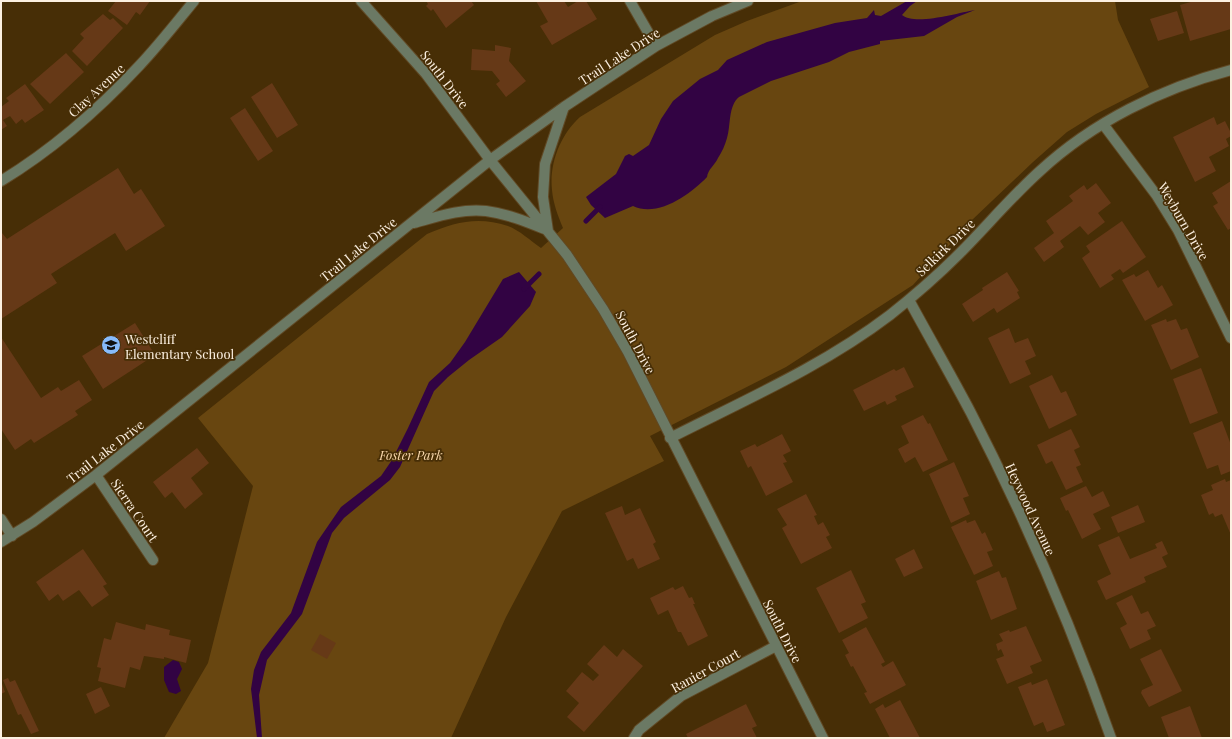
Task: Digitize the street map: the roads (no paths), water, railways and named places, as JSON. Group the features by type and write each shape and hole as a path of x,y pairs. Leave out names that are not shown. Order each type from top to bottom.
{"street":[{"name":"Clay Avenue","path":"1,181 31,163 103,102 140,66 194,1"},
{"name":"South Drive","path":"361,1 426,74 490,160 548,230 616,329 823,738"},
{"path":"630,1 656,46"},
{"name":"Trail Lake Drive","path":"1,542 12,536 96,475 490,160 564,107 656,46 712,16 748,1"},
{"name":"Selkirk Drive","path":"670,438 827,357 872,327 909,300 959,254 1041,170 1104,124 1191,81 1231,70"},
{"path":"548,230 543,197 545,164 564,107"},
{"name":"Weyburn Drive","path":"1104,124 1157,196 1178,230 1231,338"},
{"path":"410,224 451,213 484,210 514,216 548,230"},
{"name":"Heywood Avenue","path":"909,300 971,412 1014,502 1069,627 1111,738"},
{"name":"Sierra Court","path":"96,475 153,560"},
{"path":"1,519 12,536"},
{"name":"Ranier Court","path":"634,738 639,730 681,696 776,646"}],"waterway":[{"path":"586,221 600,207"},
{"path":"524,289 539,274"}],"place":[{"name":"Westcliff Elementary School","path":"111,345"}],"park label":[{"name":"Foster Park","path":"411,454"}]}
